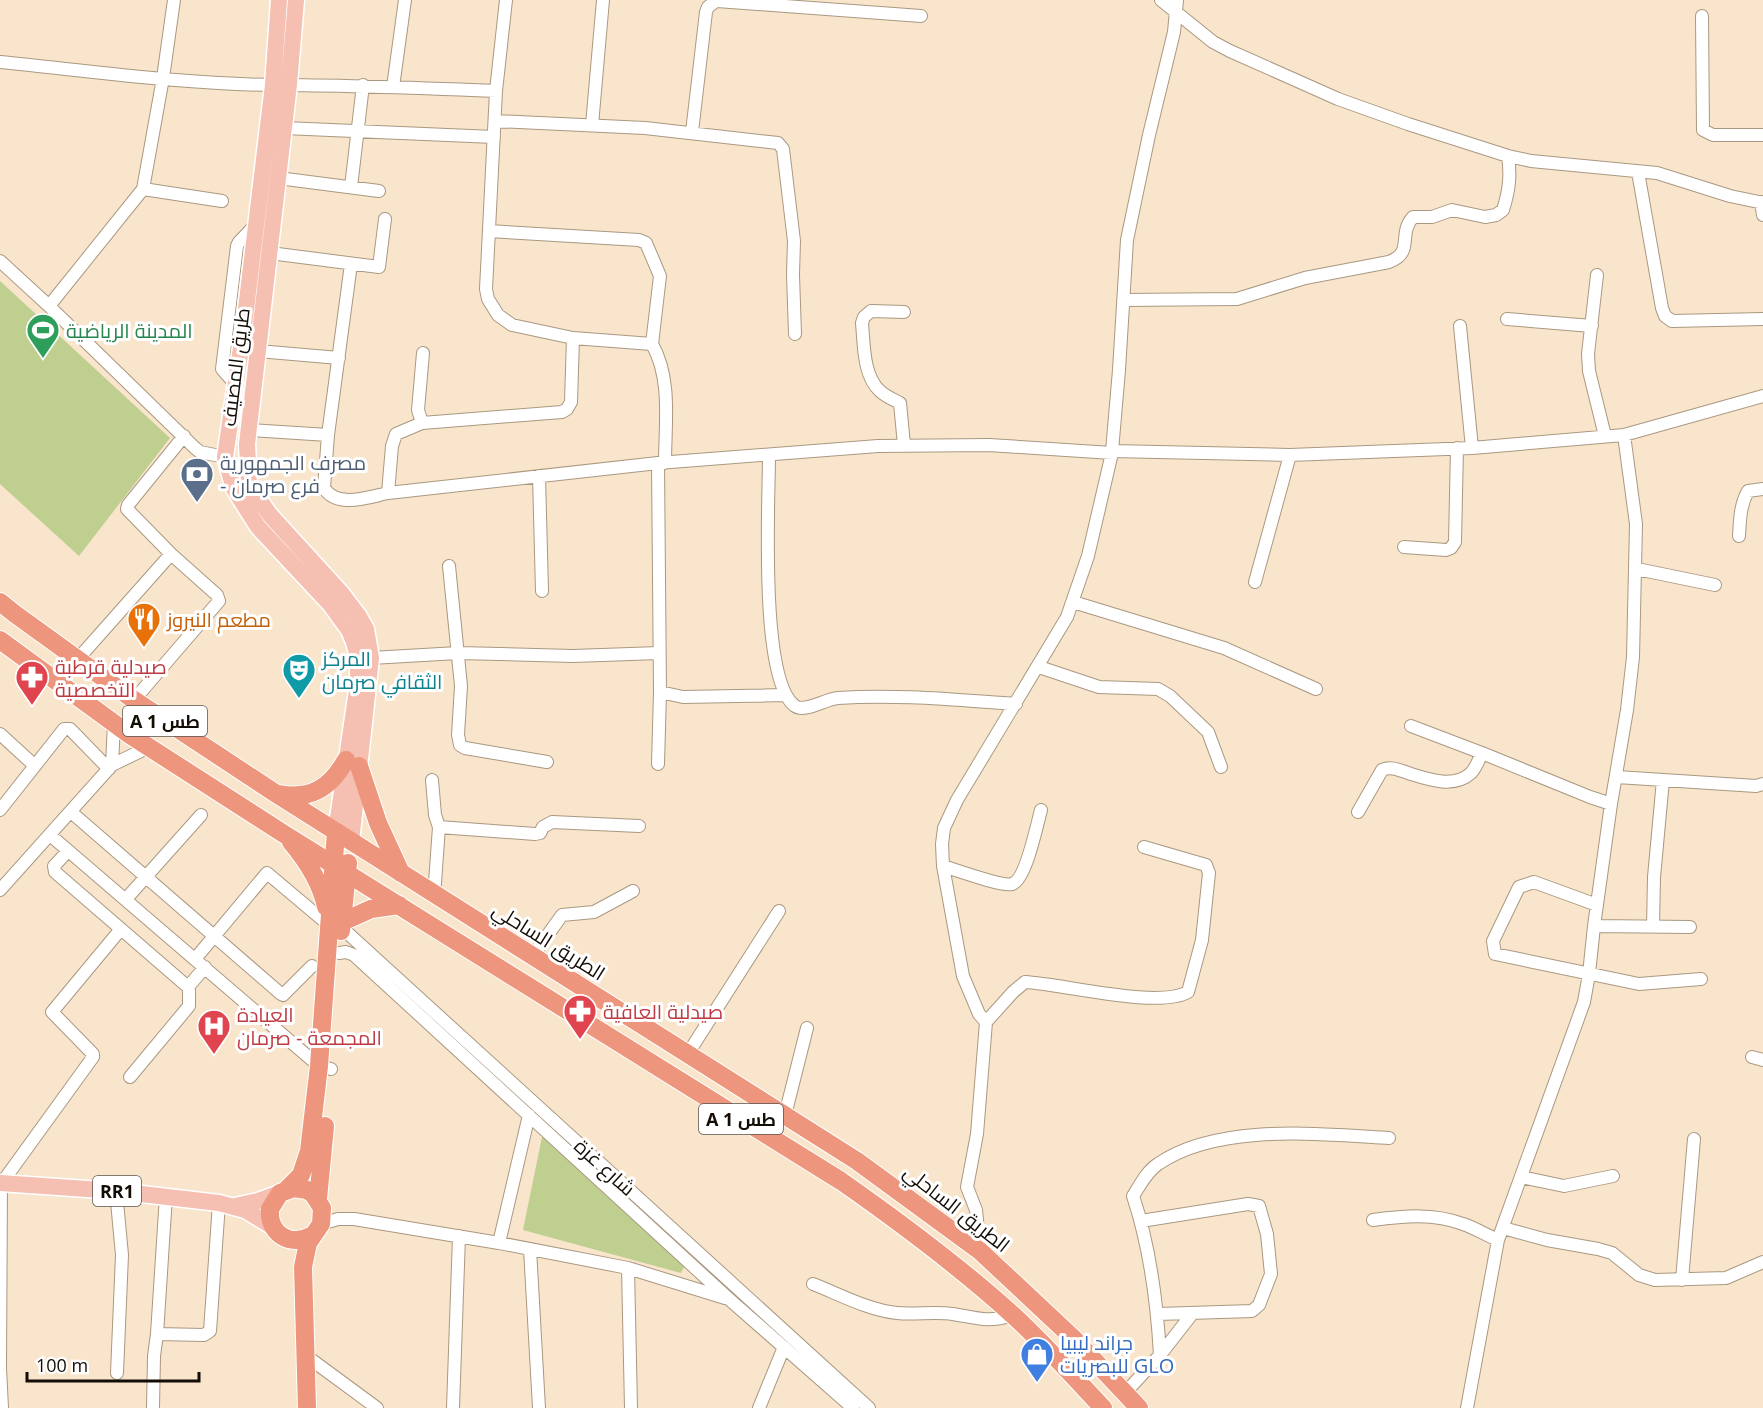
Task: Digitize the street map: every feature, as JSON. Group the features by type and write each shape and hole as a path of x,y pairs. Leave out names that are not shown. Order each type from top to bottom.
{"highway":[{"name":"الطريق الساحلي","path":"0,602 134,700 274,793 857,1161 980,1251 1073,1338 1139,1408"},
{"name":"A 1 طس","path":"2,645 149,747 284,834 841,1181 897,1220 1012,1315 1055,1356 1103,1408"},
{"path":"274,793 292,796 309,794 324,787 353,763 401,873"},
{"path":"284,834 300,853 324,896 337,925 339,953 325,1067 308,1159 301,1175 270,1209 279,1233 293,1259 299,1408"},
{"path":"307,1408 303,1267 305,1251 323,1213 319,1201 325,1067 343,837"},
{"path":"337,925 371,909 399,905"},
{"path":"284,1191 301,1188 307,1190 319,1201"},
{"path":"279,1233 298,1241 316,1230"},
{"path":"1055,1356 1073,1338"}],"main road":[{"name":"طريق المصيف","path":"279,0 284,128 247,444 249,485 270,515 342,594 366,629 371,658 343,837"},
{"name":"طريق المصيف","path":"296,0 256,224 237,386 225,457 234,489 258,527 330,604 349,630 358,657 353,763"},
{"name":"RR1","path":"0,1184 116,1191 226,1204"},
{"path":"226,1204 258,1201 284,1191"},
{"path":"226,1204 254,1215 279,1233"}],"street":[{"path":"49,306 143,189 174,0"},
{"path":"393,87 405,0"},
{"path":"506,0 496,91 486,289 488,299 498,315 512,325 573,338 652,344"},
{"path":"592,125 603,0"},
{"path":"692,132 705,12 717,0 921,16"},
{"path":"1161,0 1213,42 1230,51 1338,99 1408,124 1508,156 1531,161 1667,175 1762,207"},
{"path":"986,1022 979,1014 963,976 944,866 942,836 949,815 1067,617 1088,556 1112,452 1126,240 1174,33 1177,0"},
{"path":"1702,16 1703,130 1713,135 1763,135"},
{"path":"0,62 163,78 496,91"},
{"path":"351,187 363,86"},
{"path":"495,121 692,132 774,142 781,145 793,218 795,334"},
{"path":"284,128 494,137"},
{"path":"1123,300 1237,299 1305,278 1389,262 1399,258 1403,253 1407,225 1413,217 1432,217 1452,210 1485,217 1496,215 1503,210 1509,191 1511,173 1508,156"},
{"path":"1638,172 1665,316 1672,321 1763,320"},
{"path":"278,178 379,190"},
{"path":"143,189 222,201"},
{"path":"270,253 379,266 385,219"},
{"path":"489,231 639,240 646,243 660,276 652,344 658,354 665,380 658,653 660,692 658,764"},
{"path":"0,261 200,452 225,457"},
{"path":"351,264 328,435 324,488 336,499 349,501 388,493 662,463 904,445 989,444 1112,452 1290,455 1472,448 1624,435 1763,396"},
{"path":"1597,275 1588,354 1589,371 1605,436"},
{"path":"904,312 871,311 864,317 862,323 868,368 872,380 879,391 900,404 904,445"},
{"path":"1507,319 1592,326"},
{"path":"1460,326 1472,448"},
{"path":"388,493 394,437 422,423 567,410 571,402 573,338"},
{"path":"258,351 339,358"},
{"path":"422,423 418,410 423,353"},
{"path":"249,430 328,435"},
{"path":"1467,1408 1498,1240 1584,1002 1589,974 1611,804 1634,657 1636,524 1624,435"},
{"path":"134,700 219,601 218,595 171,554 127,507 184,436"},
{"path":"1404,547 1446,550 1455,542 1458,448"},
{"path":"769,455 768,550 771,635 773,653 786,695 795,706 804,709 828,698 869,696 907,696 1016,704"},
{"path":"1255,582 1290,455"},
{"path":"539,476 542,591"},
{"path":"1739,536 1744,498 1748,491 1763,489"},
{"path":"77,660 171,554"},
{"path":"449,566 461,686 458,739 460,745 465,748 547,762"},
{"path":"1636,569 1715,585"},
{"path":"1073,602 1224,648 1316,689"},
{"path":"371,658 458,653 573,656 658,653"},
{"path":"1039,667 1099,687 1158,689 1170,696 1208,732 1221,767"},
{"path":"660,692 683,697 786,695"},
{"path":"111,767 114,723"},
{"path":"1411,726 1611,804"},
{"path":"0,810 64,729 68,728 111,767"},
{"path":"0,734 34,765"},
{"path":"0,890 111,767 149,747"},
{"path":"1358,812 1382,770 1391,767 1438,782 1450,781 1473,772 1482,753"},
{"path":"1617,777 1756,786 1763,784"},
{"path":"432,780 435,815 439,827 434,896"},
{"path":"1653,927 1654,877 1663,780"},
{"path":"944,866 1001,884 1012,885 1019,880 1024,869 1041,810"},
{"path":"71,812 281,994 283,995 312,966"},
{"path":"126,899 201,815"},
{"path":"439,827 535,834 540,833 543,827 552,822 639,826"},
{"path":"50,835 325,1067"},
{"path":"980,1251 976,1210 966,1187 976,1134 986,1022 1024,982 1145,999 1180,996 1188,992 1202,940 1209,873 1206,864 1144,847"},
{"path":"68,851 54,866 55,872 189,986"},
{"name":"شارع غزة","path":"214,936 267,873 337,925 869,1408"},
{"path":"1597,905 1534,882 1519,886 1493,941 1495,954 1639,984 1701,979"},
{"path":"532,957 562,915 594,912 633,891"},
{"path":"687,1055 779,911"},
{"path":"1594,926 1690,927"},
{"path":"2,1408 0,1184 93,1057 93,1054 52,1012 121,929"},
{"path":"130,1077 189,1006 189,986 214,936"},
{"name":"شارع غزة","path":"339,953 346,952 354,955 730,1300 853,1408"},
{"path":"785,1115 807,1028"},
{"path":"499,1243 530,1115"},
{"path":"1160,1356 1158,1314 1141,1221 1133,1196 1156,1165 1187,1149 1248,1135 1310,1133 1389,1138"},
{"path":"1683,1280 1695,1139"},
{"path":"1521,1177 1564,1186 1613,1176"},
{"path":"116,1191 122,1255 117,1373"},
{"path":"153,1408 154,1356 166,1196"},
{"path":"319,1201 354,1219"},
{"path":"157,1334 204,1335 210,1331 226,1204"},
{"path":"1141,1221 1248,1204 1259,1206 1267,1234 1271,1274 1257,1308 1242,1313 1158,1314"},
{"path":"1373,1220 1407,1215 1439,1218 1463,1224 1498,1240"},
{"path":"316,1230 338,1219 354,1219 499,1243 628,1268 730,1300 746,1295"},
{"path":"1503,1228 1611,1253 1639,1275 1655,1280 1726,1278 1763,1262"},
{"path":"453,1408 459,1236"},
{"path":"530,1250 539,1408"},
{"path":"628,1268 631,1408"},
{"path":"813,1284 883,1311 935,1312 997,1321 1012,1315"},
{"path":"1125,1393 1160,1356 1192,1314"},
{"path":"759,1408 783,1347"},
{"path":"305,1355 377,1408"}],"green space":[{"name":"المدينة الرياضية","path":"0,281 170,438 79,556 0,484"},
{"path":"543,1132 686,1263 681,1273 523,1230"}],"place":[{"name":"المدينة الرياضية","path":"43,359"},
{"name":"مصرف الجمهورية - فرع صرمان","path":"197,503"},
{"name":"مطعم النيروز","path":"144,648"},
{"name":"المركز الثقافي صرمان","path":"299,699"},
{"name":"صيدلية قرطبة التخصصية","path":"32,706"},
{"name":"صيدلية العافية","path":"580,1040"},
{"name":"العيادة المجمعة - صرمان","path":"214,1055"},
{"name":"جراند ليبيا للبصريات GLO","path":"1037,1383"}]}
